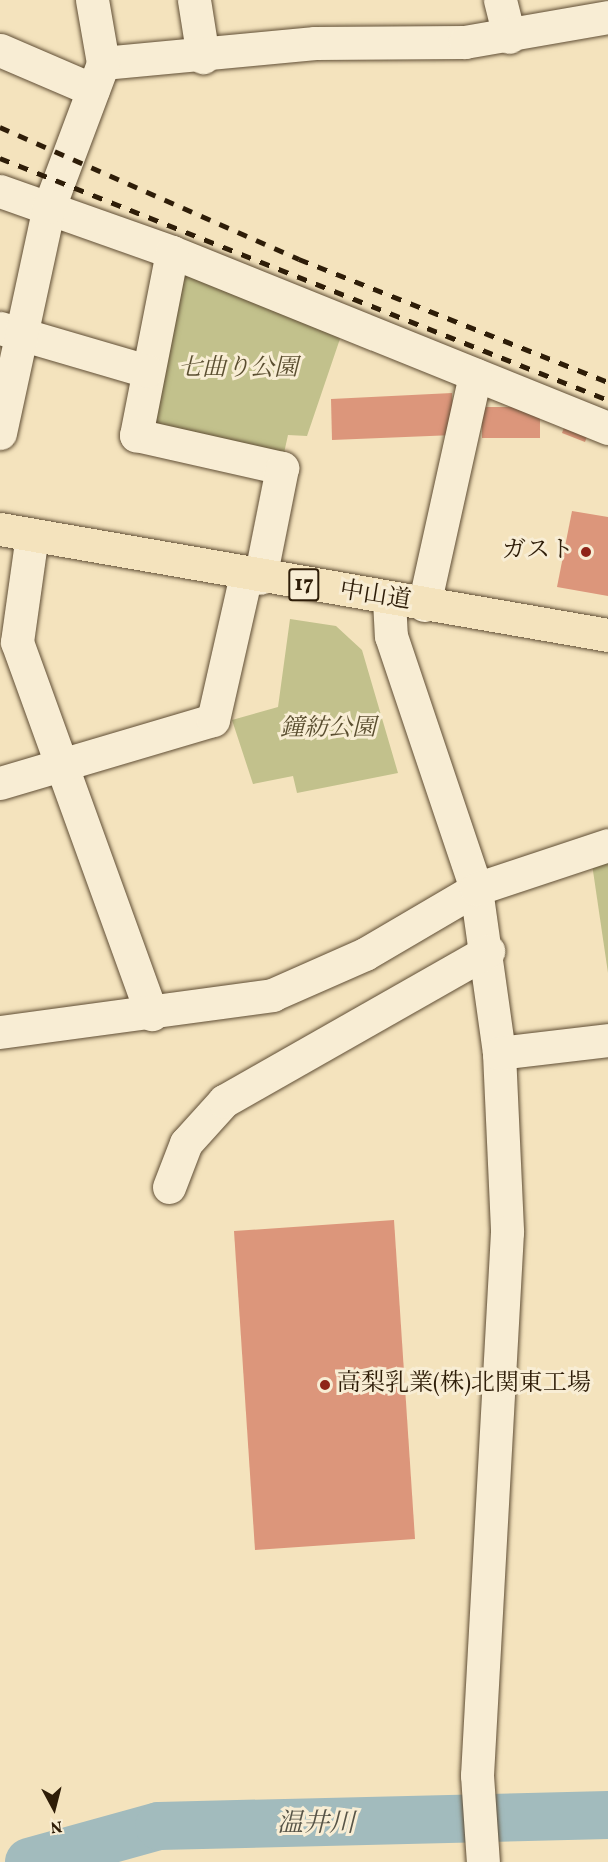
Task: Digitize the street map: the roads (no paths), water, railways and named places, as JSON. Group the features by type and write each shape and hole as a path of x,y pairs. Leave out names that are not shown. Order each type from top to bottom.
{"highway":[{"name":"中山道","path":"0,529 389,600 608,635"}],"street":[{"path":"0,434 9,331 49,207 98,76 92,0"},
{"path":"194,0 203,57"},
{"path":"500,0 509,38"},
{"path":"0,50 98,76 203,57 315,42 509,38 608,17"},
{"path":"0,191 172,252 608,428"},
{"path":"0,783 213,720 282,468 136,435 172,252"},
{"path":"9,331 147,371"},
{"path":"424,605 475,375"},
{"path":"32,535 17,642 59,765 152,1014"},
{"path":"389,600 391,636 476,889 488,951 490,1008 499,1053 507,1232 477,1775 483,1862"},
{"path":"0,1032 152,1014 272,995 365,954 476,889 608,845"},
{"path":"169,1187 186,1143 224,1101 488,951"},
{"path":"499,1053 608,1040"}],"waterway":[{"name":"温井川","path":"29,1862 159,1826 608,1815"}],"railway":[{"path":"0,127 299,259 608,382"},
{"path":"0,158 608,400"}],"place":[{"name":"ガスト","path":"586,552"},
{"name":"高梨乳業(株)北関東工場","path":"325,1385"}],"park label":[{"name":"七曲り公園","path":"238,370"},
{"name":"鐘紡公園","path":"328,730"}]}
